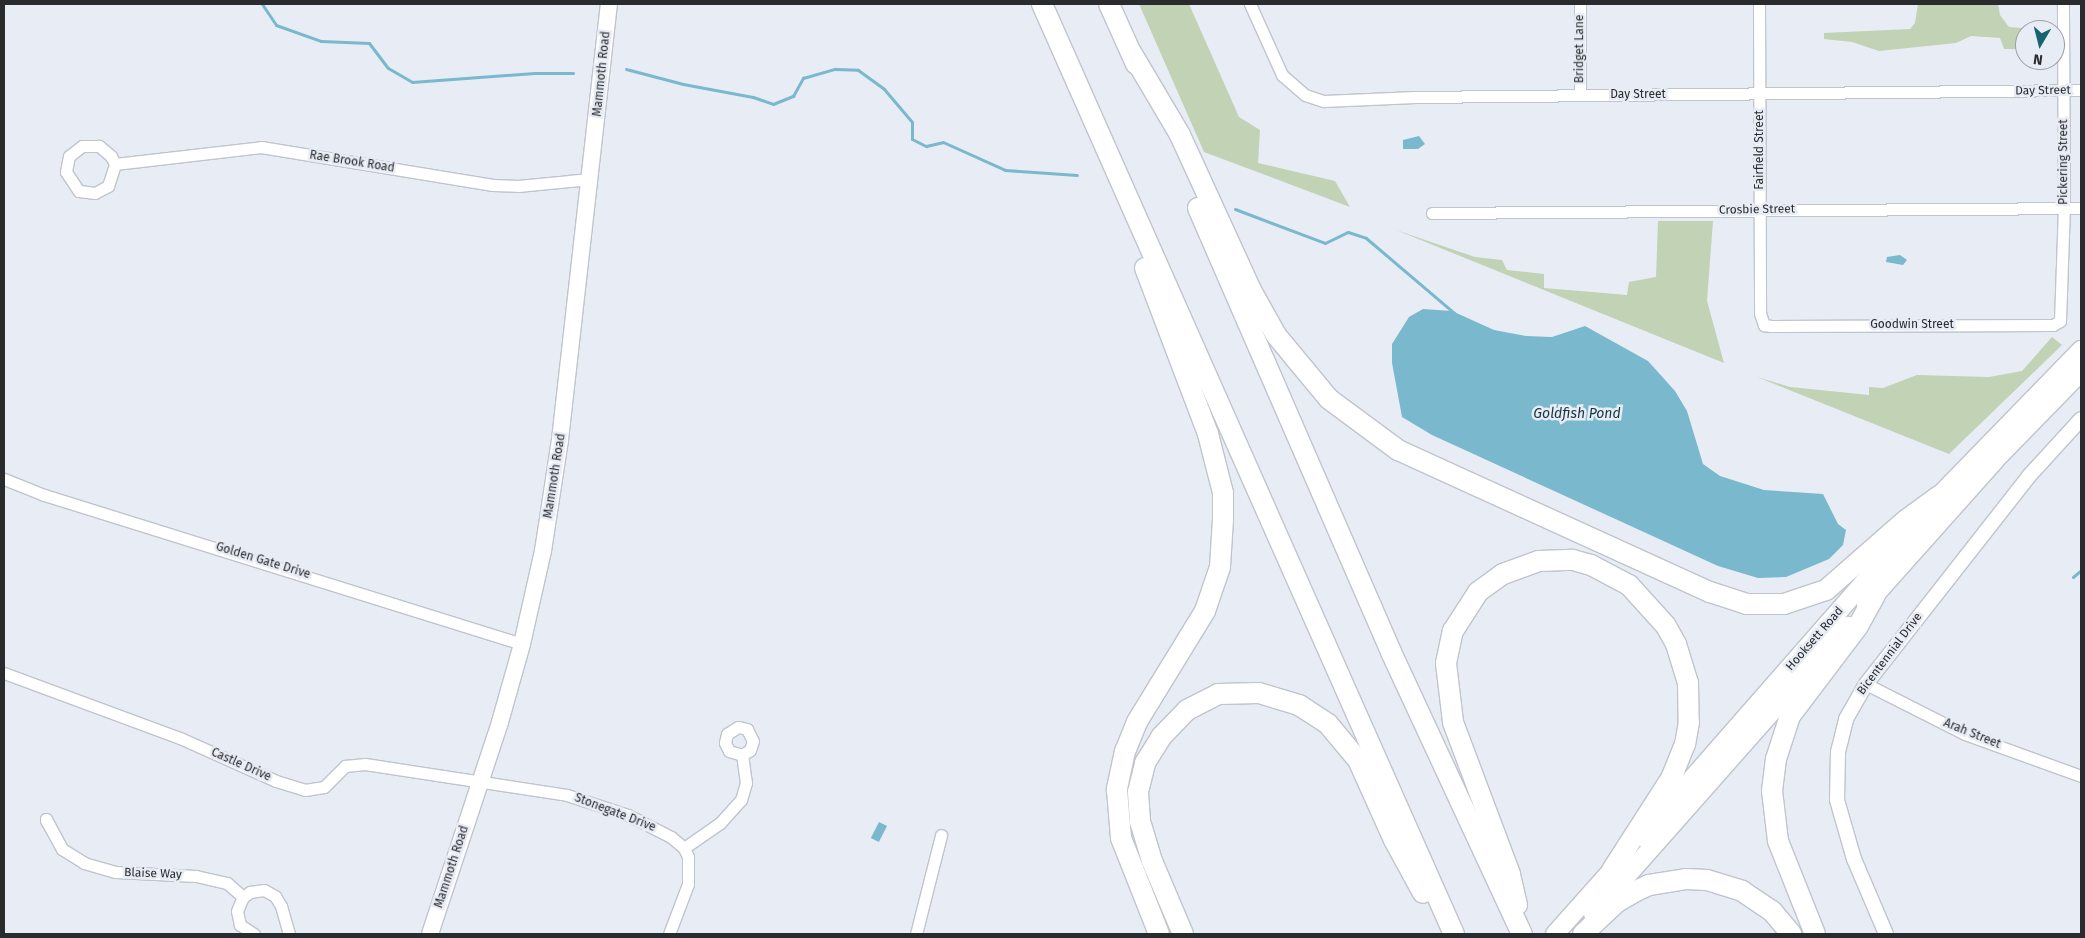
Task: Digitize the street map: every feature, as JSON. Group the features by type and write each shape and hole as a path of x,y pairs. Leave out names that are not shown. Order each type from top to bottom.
{"highway":[{"path":"1042,4 1454,934"},
{"path":"1109,4 1391,652 1522,934"},
{"path":"1131,52 1180,135 1251,290 1276,335 1329,400 1398,450 1710,592 1746,604 1784,604 1826,590 1906,520 1939,496"},
{"path":"1127,196 1139,253 1208,434 1223,493 1223,545 1208,604 1192,636 1137,722 1125,751 1117,790 1121,838 1159,934"},
{"path":"1522,934 1510,874 1453,722 1446,663 1453,631 1478,592 1503,574 1539,561 1573,560 1591,565 1629,585 1666,626 1676,644 1686,676 1689,722 1685,744 1672,778 1612,870"},
{"path":"1816,934 1778,840 1772,791 1776,759 1790,716 1858,626 1875,595"},
{"path":"1183,934 1152,861 1140,821 1138,792 1145,763 1161,737 1187,710 1218,694 1259,693 1299,705 1328,724 1358,760 1394,840 1447,934"},
{"path":"1584,934 1617,902 1636,891 1648,885 1686,878 1707,880 1742,891 1772,911 1791,934"}],"main road":[{"name":"Mammoth Road","path":"430,934 480,782 522,644 543,551 560,440 609,4"},
{"name":"Hooksett Road","path":"1555,934 1939,496 2081,350"},
{"name":"Hooksett Road","path":"1576,934 1996,460 2081,372"}],"street":[{"name":"Day Street","path":"1250,4 1282,75 1306,95 1324,101 1580,95 2081,90"},
{"name":"Bridget Lane","path":"1580,4 1580,95"},
{"name":"Fairfield Street","path":"1759,4 1760,313 1764,325"},
{"name":"Pickering Street","path":"2060,321 2064,207 2063,4"},
{"path":"90,144 106,150 114,164 115,172 108,186 95,193 79,191 66,172 69,156 82,146 90,144"},
{"name":"Rae Brook Road","path":"114,164 261,147 493,185 518,186 590,179"},
{"name":"Crosbie Street","path":"1432,213 2081,208"},
{"name":"Goodwin Street","path":"1764,325 2053,325 2060,321"},
{"name":"Bicentennial Drive","path":"1886,934 1854,860 1837,800 1837,760 1843,729 1866,684 2029,476 2081,418"},
{"name":"Golden Gate Drive","path":"4,479 44,495 522,644"},
{"name":"Castle Drive","path":"4,673 180,738 276,781 305,790 324,787 340,769 352,764 480,782"},
{"name":"Arah Street","path":"1866,684 1966,734 2081,776"},
{"path":"669,934 690,876 684,848 720,823 741,800 746,783 742,755"},
{"name":"Stonegate Drive","path":"480,782 539,790 597,804 661,831 684,848"},
{"path":"916,934 941,835"},
{"name":"Blaise Way","path":"62,849 84,863 116,872 196,876 227,883 243,897"},
{"path":"254,934 240,925 237,918 243,897 257,890 275,896 289,934"}],"green space":[{"path":"1139,4 1189,4 1239,117 1260,130 1258,163 1335,181 1350,207 1204,152"},
{"path":"1918,4 1998,4 2000,15 2009,27 2015,27 2015,49 2004,49 2000,38 1971,36 1956,43 1879,51 1852,42 1824,39 1824,33 1910,29 1915,23"},
{"path":"1658,221 1713,221 1707,301 1724,363 1396,230 1475,257 1502,260 1507,270 1544,274 1544,288 1627,295 1629,282 1656,277"},
{"path":"2052,337 2062,345 1949,454 1757,377 1790,387 1869,395 1869,387 1883,388 1917,375 1989,377 2022,371"}],"water":[{"path":"1419,136 1425,144 1418,149 1403,149 1403,140"},
{"path":"1900,255 1907,260 1903,265 1886,262 1887,257"},
{"name":"Goldfish Pond","path":"1423,309 1452,311 1494,330 1526,336 1552,337 1585,326 1648,361 1675,391 1687,411 1703,464 1720,476 1764,490 1823,494 1838,524 1846,530 1843,545 1829,559 1786,577 1758,578 1718,566 1432,435 1402,417 1392,363 1392,344 1409,317"},
{"path":"879,822 887,826 879,842 871,838"}],"waterway":[{"path":"262,4 276,25 321,41 369,43 388,68 412,82 535,73 573,73"},
{"path":"626,69 683,84 753,97 773,104 793,96 803,78 835,69 858,70 884,89 912,122 912,139 926,146 943,142 1005,170 1077,175"},
{"path":"1235,209 1325,243 1348,232 1366,238 1454,313"},
{"path":"2073,577 2081,570"}]}
